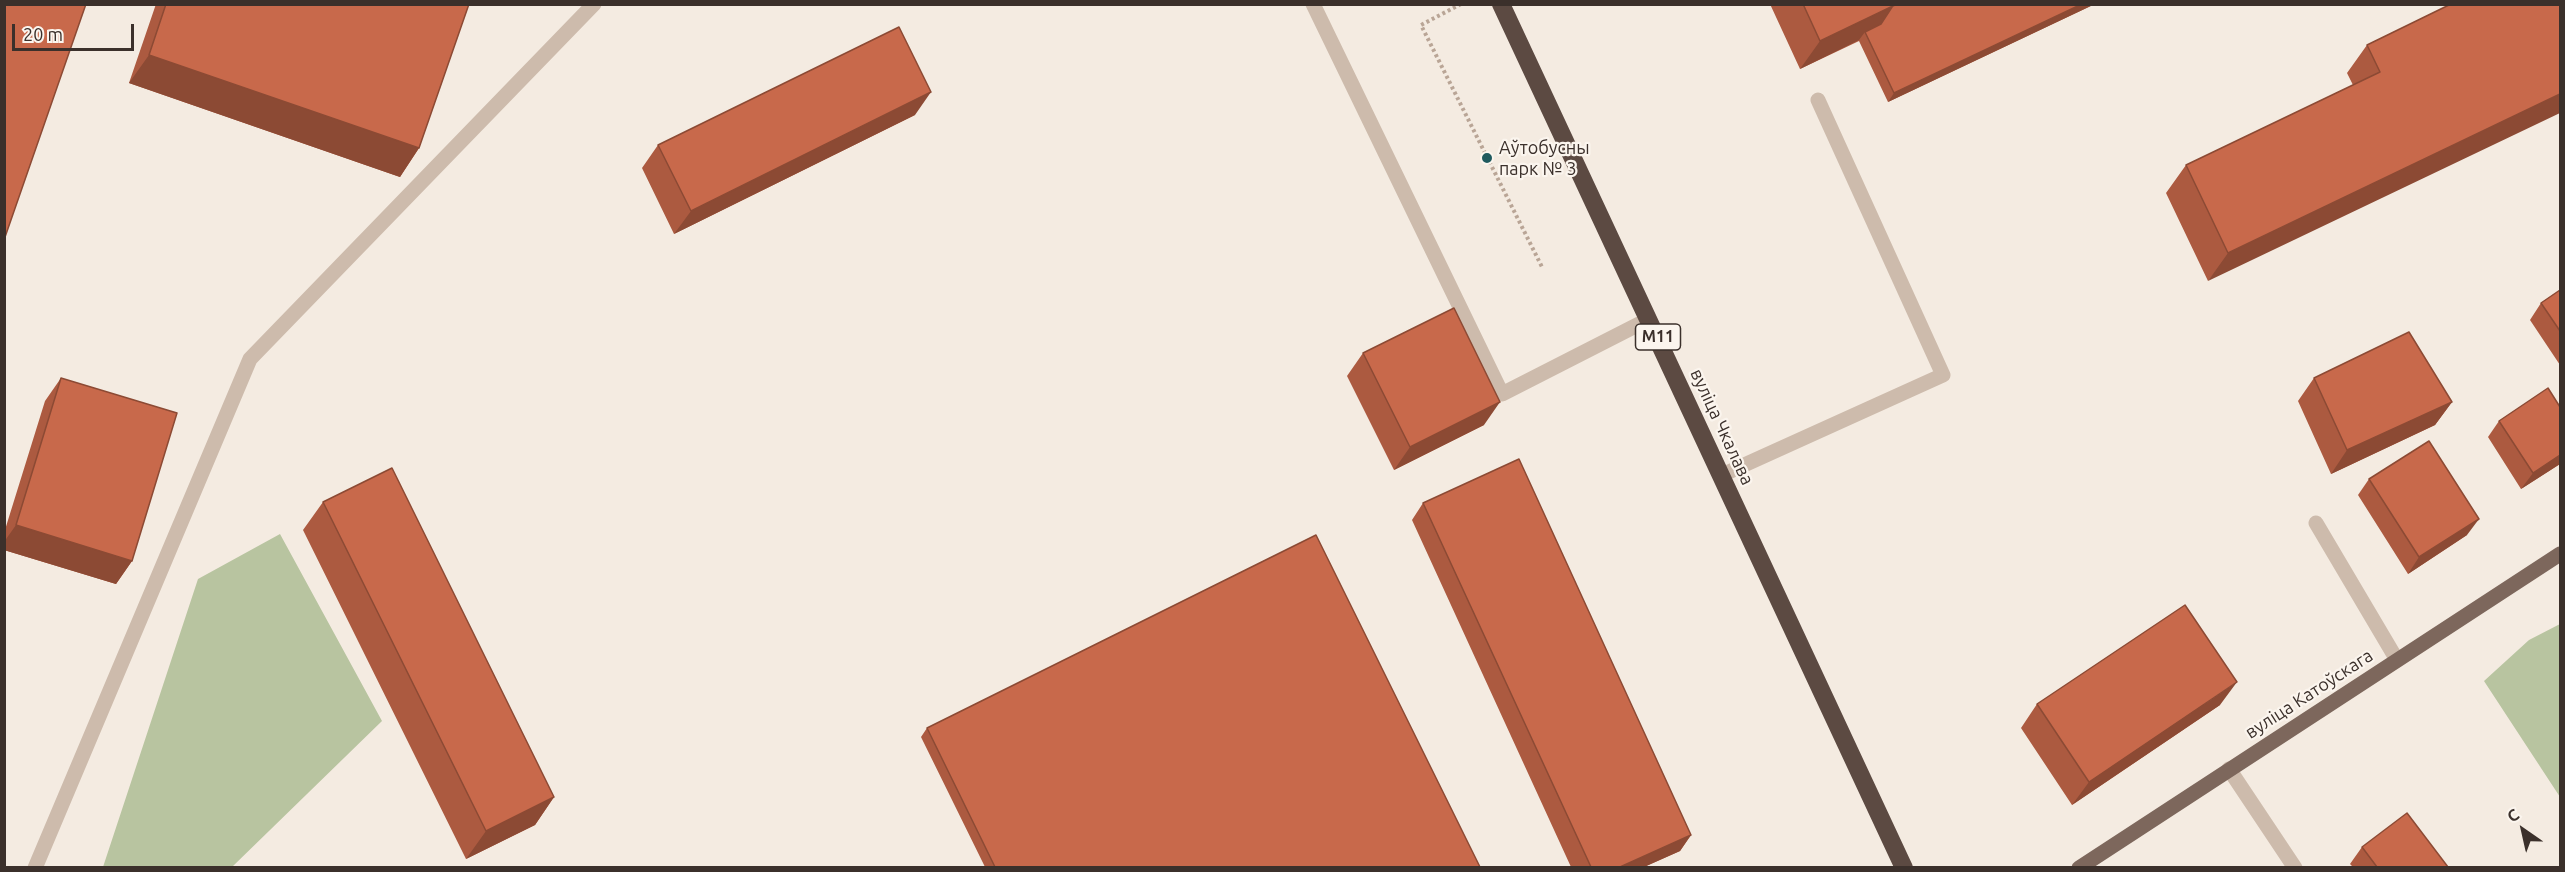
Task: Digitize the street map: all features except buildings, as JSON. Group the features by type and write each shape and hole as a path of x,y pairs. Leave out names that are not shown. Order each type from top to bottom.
{"highway":[{"name":"вуліца Чкалава","path":"1501,4 1904,867"}],"main road":[{"name":"вуліца Катоўскага","path":"2079,867 2560,554"}],"street":[{"path":"35,867 250,358 594,4"},
{"path":"1313,4 1502,394 1649,319"},
{"path":"1722,475 1943,375 1818,100"},
{"path":"2316,523 2397,660"},
{"path":"2229,769 2295,867"}],"path":[{"path":"1461,4 1421,25 1542,267"}],"green space":[{"path":"280,534 382,721 232,867 103,867 198,579"},
{"path":"2560,624 2560,797 2484,681 2529,640"}],"place":[{"name":"Аўтобусны парк № 3","path":"1487,158"}]}
